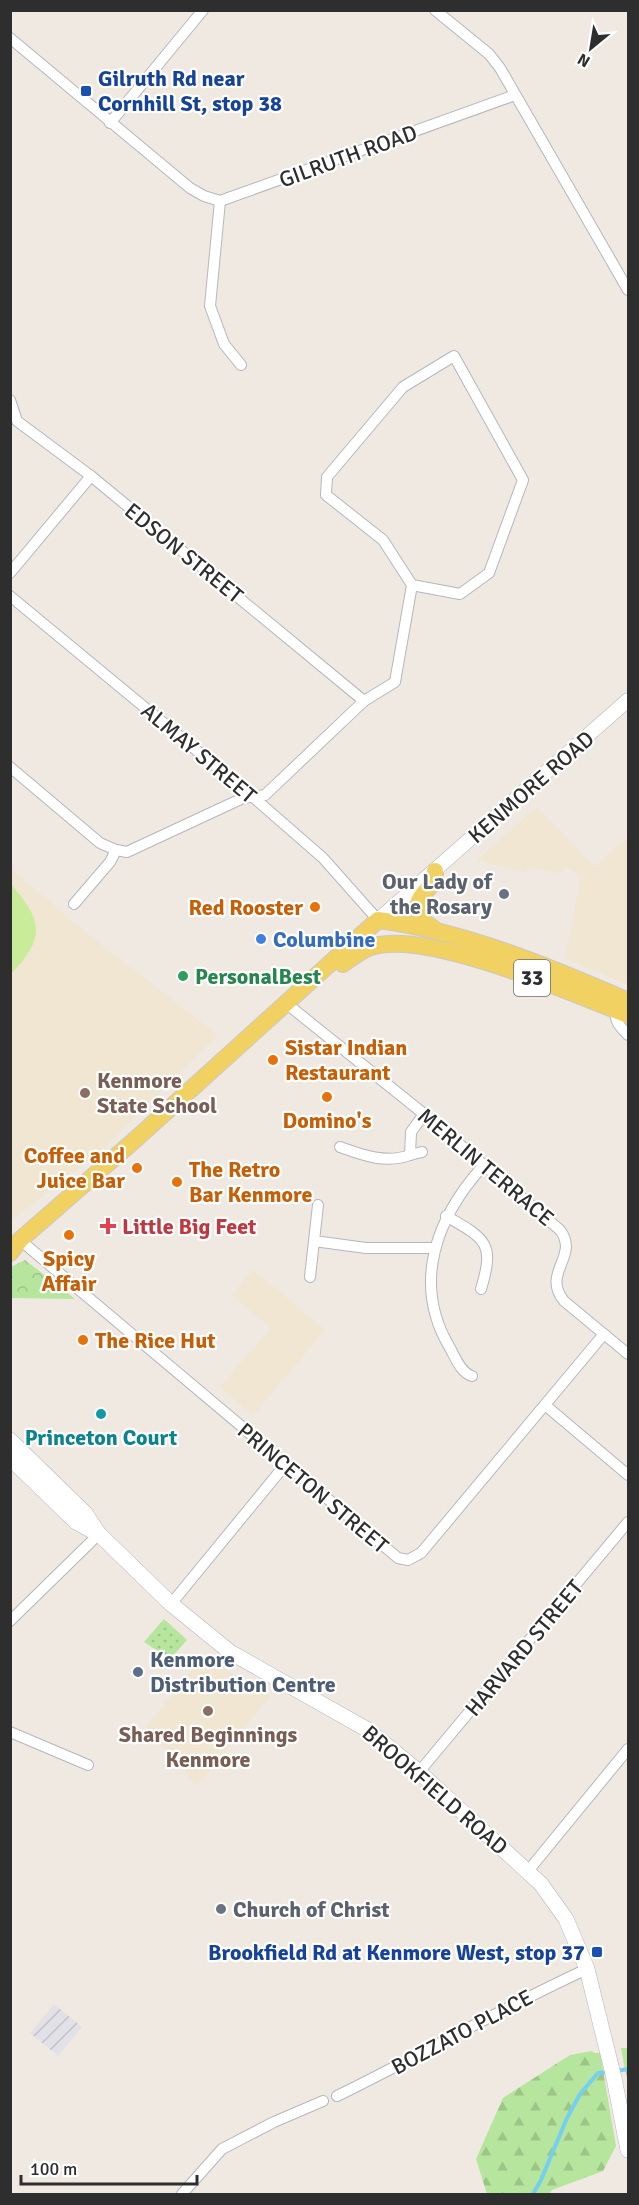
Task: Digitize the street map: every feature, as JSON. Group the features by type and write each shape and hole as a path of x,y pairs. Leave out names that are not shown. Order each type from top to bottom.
{"main road":[{"path":"435,871 435,881 418,899 417,906 422,921 440,933"},
{"path":"378,920 397,931 434,941 446,952"},
{"name":"33","path":"14,1244 287,1004 378,920 440,933 516,956 624,1006"},
{"name":"33","path":"322,970 338,967 363,950 376,945 398,943 446,952 495,965 624,1006"},
{"name":"BROOKFIELD ROAD","path":"10,1440 85,1513 99,1534 171,1604 230,1652 368,1730 419,1772 528,1871 553,1899 566,1919 587,1969 610,2060 628,2150"},
{"name":"BROOKFIELD ROAD","path":"10,1458 76,1522 99,1534"}],"street":[{"path":"110,123 203,10"},
{"path":"435,10 489,54 500,68 628,290"},
{"path":"10,39 190,188 220,201 210,306 224,344 241,365"},
{"name":"GILRUTH ROAD","path":"220,201 515,95"},
{"path":"10,767 100,843 127,852 243,798 265,795 364,701 396,682 412,585 382,540 326,495 327,477 403,387 454,356 524,480 489,573 460,594 412,585"},
{"name":"EDSON STREET","path":"10,400 17,421 91,476 364,701"},
{"path":"10,573 91,476"},
{"name":"ALMAY STREET","path":"10,596 253,797 322,858 378,920"},
{"name":"KENMORE ROAD","path":"378,920 628,700"},
{"path":"74,904 110,862 116,850"},
{"name":"MERLIN TERRACE","path":"287,1004 424,1114 560,1230 565,1236 566,1249 558,1273 556,1289 564,1301 628,1354"},
{"path":"624,1006 615,1016 618,1024 628,1035"},
{"path":"410,1155 411,1132 424,1114"},
{"path":"340,1147 379,1158 400,1158 422,1152"},
{"path":"472,1376 464,1371 439,1326 431,1289 435,1248 446,1216 483,1166"},
{"path":"310,1277 318,1205"},
{"path":"446,1216 478,1236 486,1248 489,1257 481,1289"},
{"path":"314,1241 366,1248 435,1248"},
{"name":"PRINCETON STREET","path":"14,1244 398,1558 408,1560 421,1553 604,1334"},
{"path":"545,1405 628,1476"},
{"path":"171,1604 285,1465"},
{"name":"HARVARD STREET","path":"419,1772 628,1522"},
{"path":"10,1621 99,1534"},
{"path":"10,1732 88,1765"},
{"path":"528,1871 628,1749"},
{"name":"BOZZATO PLACE","path":"337,2096 530,1995 587,1969"},
{"path":"182,2194 222,2149 274,2122 323,2101"}],"shaded area":[{"path":"537,807 595,867 628,836 628,985 565,958 580,881 578,874 567,868 560,873 530,868 524,872 477,860"},
{"name":"Kenmore State School","path":"11,869 84,931 217,1035 101,1151 11,1220"},
{"path":"253,1270 325,1330 253,1415 220,1387 271,1328 232,1295"},
{"name":"Shared Beginnings Kenmore","path":"206,1654 219,1665 271,1695 197,1786 146,1727"},
{"path":"54,2004 82,2027 58,2056 30,2033"}],"green space":[{"path":"10,883 29,908 36,929 30,950 11,974"},
{"path":"25,1260 75,1299 11,1298 11,1267"},
{"path":"164,1619 187,1640 170,1659 144,1642"},
{"path":"621,2048 628,2048 628,2085"},
{"path":"592,2051 600,2053 616,2146 603,2171 552,2190 549,2194 487,2194 476,2159 503,2098 570,2055"}],"waterway":[{"path":"617,2071 628,2069"},
{"path":"533,2194 580,2094 598,2073 610,2072"}],"place":[{"name":"Gilruth Rd near Cornhill St, stop 38","path":"86,91"},
{"name":"Our Lady of the Rosary","path":"504,894"},
{"name":"Red Rooster","path":"315,907"},
{"name":"Columbine","path":"261,939"},
{"name":"PersonalBest","path":"183,976"},
{"name":"Sistar Indian Restaurant","path":"273,1060"},
{"name":"Kenmore State School","path":"85,1093"},
{"name":"Domino's","path":"327,1097"},
{"name":"Coffee and Juice Bar","path":"137,1168"},
{"name":"The Retro Bar Kenmore","path":"177,1182"},
{"name":"Little Big Feet","path":"108,1226"},
{"name":"Spicy Affair","path":"69,1235"},
{"name":"The Rice Hut","path":"83,1340"},
{"name":"Princeton Court","path":"101,1414"},
{"name":"Kenmore Distribution Centre","path":"138,1672"},
{"name":"Shared Beginnings Kenmore","path":"208,1711"},
{"name":"Church of Christ","path":"221,1909"},
{"name":"Brookfield Rd at Kenmore West, stop 37","path":"597,1952"}]}
